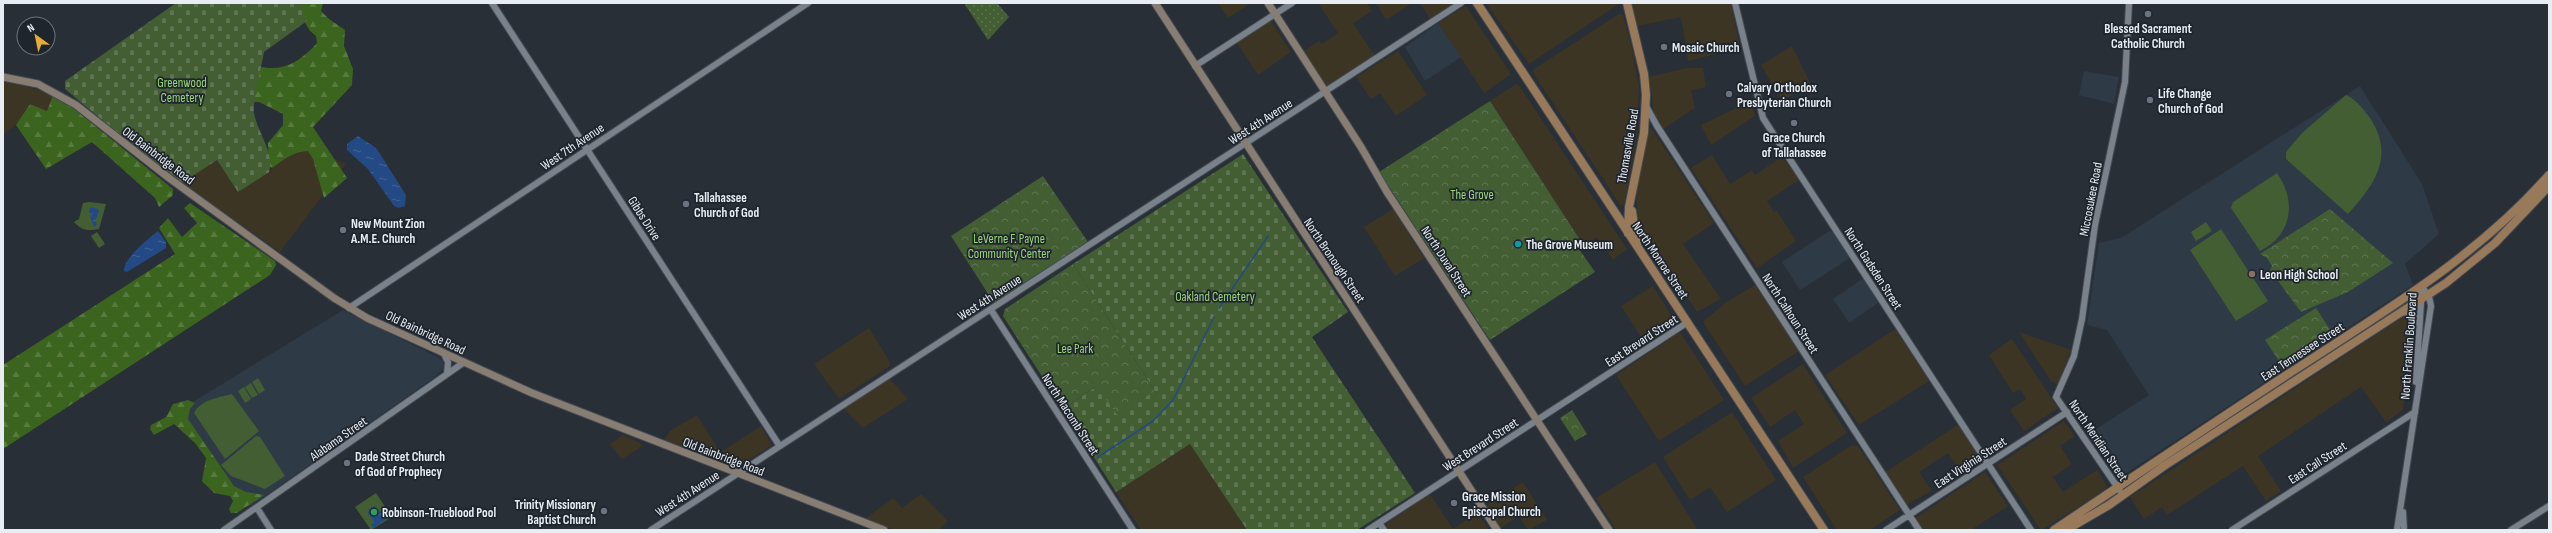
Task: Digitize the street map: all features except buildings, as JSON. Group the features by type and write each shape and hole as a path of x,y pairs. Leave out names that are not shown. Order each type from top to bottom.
{"main road":[{"name":"North Bronough Street","path":"1155,3 1245,144 1497,530"},
{"name":"North Duval Street","path":"1268,3 1324,92 1609,530"},
{"name":"North Monroe Street","path":"1477,3 1824,530"},
{"name":"Thomasville Road","path":"1627,3 1644,74 1646,106 1644,128 1629,203 1628,233"},
{"name":"Old Bainbridge Road","path":"3,76 38,84 76,104 169,178 349,308 463,363 532,393 736,474 884,530"},
{"name":"East Tennessee Street","path":"2054,530 2186,441 2422,287 2504,221 2549,175"},
{"name":"East Tennessee Street","path":"2066,530 2123,496 2191,449 2421,299 2488,249 2549,186"},
{"path":"1613,210 1624,210 1629,203"},
{"name":"Thomasville Road","path":"1629,203 1638,248"},
{"path":"2277,382 2282,390"},
{"path":"2186,441 2191,449"}],"street":[{"name":"Gibbs Drive","path":"492,3 780,445"},
{"name":"West 7th Avenue","path":"349,308 808,3"},
{"path":"1195,66 1292,3"},
{"name":"West 4th Avenue","path":"651,530 1461,3"},
{"name":"North Gadsden Street","path":"1735,3 1763,118 2031,530"},
{"name":"Miccosukee Road","path":"2056,397 2074,356 2082,319 2095,225 2125,82 2129,3"},
{"name":"North Calhoun Street","path":"1646,106 1657,126 1919,530"},
{"path":"1644,128 1657,126"},
{"name":"North Franklin Boulevard","path":"2397,530 2431,306 2428,294 2422,287"},
{"name":"North Franklin Boulevard","path":"2415,412 2422,287"},
{"name":"North Macomb Street","path":"991,310 1133,530"},
{"path":"2400,313 2413,314 2419,323"},
{"name":"East Brevard Street","path":"1605,376 1688,322"},
{"path":"444,354 448,362 446,374"},
{"name":"Alabama Street","path":"224,530 463,363"},
{"name":"West Brevard Street","path":"1368,530 1605,376"},
{"name":"North Meridian Street","path":"2056,397 2123,496"},
{"name":"East Virginia Street","path":"1886,530 2067,412"},
{"name":"East Call Street","path":"2232,530 2415,412"},
{"name":"North Franklin Boulevard","path":"2402,502 2404,530"},
{"path":"2511,530 2549,506"},
{"path":"257,508 271,530"},
{"path":"1379,523 1384,530"}],"shaded area":[{"path":"1218,3 1251,3 1228,18"},
{"path":"1318,3 1367,3 1372,11 1353,23 1374,55 1327,86 1302,52 1319,41 1322,44 1338,33"},
{"path":"1376,3 1412,3 1386,20"},
{"path":"1420,3 1454,3 1430,19"},
{"path":"1486,3 1619,3 1619,4 1529,64"},
{"path":"1632,3 1731,3 1740,48 1688,61 1681,17 1637,26"},
{"path":"1466,6 1511,74 1484,93 1438,23"},
{"path":"1619,14 1623,15 1632,48 1639,87 1637,134 1624,205 1621,206 1533,73 1534,69"},
{"path":"1271,21 1291,52 1258,75 1237,43"},
{"path":"1438,23 1461,57 1425,81 1405,47"},
{"path":"1792,46 1810,83 1782,101 1761,65"},
{"path":"1398,51 1427,95 1396,116 1380,93 1371,99 1356,77"},
{"path":"1686,68 1703,68 1706,87 1691,90 1695,108 1663,129 1654,114 1649,77"},
{"path":"2084,71 2119,77 2114,104 2079,95"},
{"path":"3,82 22,85 53,95 47,111 30,104 21,120 3,135"},
{"path":"1516,84 1519,85 1627,249 1613,260 1597,237 1584,246 1490,101"},
{"name":"Leon High School","path":"2360,86 2422,184 2439,234 2405,264 2413,285 2120,477 2112,470 2087,435 2149,395 2107,330 2087,325 2099,243 2121,238"},
{"path":"1751,101 1755,116 1711,145 1701,125"},
{"path":"1651,128 1714,223 1683,244 1721,299 1697,312 1638,223 1636,188 1648,129"},
{"path":"295,142 346,164 280,252 182,183 217,160 238,191 269,172"},
{"path":"1712,155 1730,184 1752,170 1755,175 1782,157 1799,180 1767,201 1774,212 1777,211 1796,241 1757,268 1691,168"},
{"path":"1393,209 1424,258 1395,276 1364,227"},
{"path":"1829,231 1833,232 1850,258 1800,290 1782,262"},
{"path":"1864,278 1878,303 1849,323 1833,299"},
{"path":"1755,285 1799,351 1745,386 1703,322 1725,303"},
{"path":"1653,286 1676,323 1645,343 1621,306"},
{"path":"343,310 437,357 443,361 444,367 435,377 249,507 180,410"},
{"path":"2405,316 2413,325 2403,410 2386,422 2361,387 2258,456 2281,491 2266,501 2243,466 2167,515 2162,507 2144,519 2130,497"},
{"path":"869,328 890,362 890,366 839,399 814,364"},
{"path":"1895,329 1929,381 1859,425 1825,375"},
{"path":"1680,332 1724,400 1659,441 1616,375"},
{"path":"2019,332 2071,350 2058,385 2051,381"},
{"path":"2012,339 2058,408 2024,431 2010,410 2026,399 2020,389 2013,393 1989,355"},
{"path":"1803,364 1847,433 1793,468 1778,441 1804,424 1795,410 1770,427 1751,398"},
{"path":"890,379 908,399 863,428 845,410 844,407"},
{"path":"1732,412 1776,480 1727,512 1710,487 1690,500 1663,457"},
{"path":"697,415 718,449 707,459 663,442 670,431"},
{"path":"2064,421 2075,436 2060,446 2072,464 2053,477 2063,492 2097,470 2107,486 2106,489 2093,498 2041,530 1997,465"},
{"path":"1959,424 1981,458 1980,462 1961,472 1948,453 1919,472 1932,491 1905,505 1884,473"},
{"path":"761,426 772,445 734,469 712,460 716,455"},
{"path":"623,435 644,445 622,459 610,444"},
{"path":"1190,444 1247,530 1141,530 1116,492"},
{"path":"1852,445 1858,446 1900,510 1870,530 1837,530 1803,477"},
{"path":"1655,462 1698,530 1616,530 1596,498"},
{"path":"1985,472 2008,506 1974,528 1975,530 1923,530 1915,518"},
{"path":"1523,482 1547,520 1528,530 1519,516 1499,529 1484,507"},
{"path":"921,494 948,521 939,530 895,530 865,519 893,498 902,508"},
{"path":"1430,494 1453,529 1477,513 1489,530 1388,530 1385,525"}],"green space":[{"name":"Greenwood Cemetery","path":"176,3 300,3 307,21 264,52 256,92 254,113 268,150 270,158 269,172 238,192 217,160 182,183 150,160 65,89 65,81"},
{"path":"301,3 323,3 321,11 329,19 345,30 344,46 353,69 352,85 313,127 347,178 324,198 313,159 308,151 293,154 272,168 269,166 268,143 283,125 283,114 259,102 252,102 257,66 275,68 290,64 304,56 317,43 316,36 310,31 299,13"},
{"path":"964,3 997,3 1009,17 988,40"},
{"path":"53,95 73,108 173,189 173,195 159,207 155,198 92,142 46,169 16,125 30,104 47,111"},
{"path":"2346,95 2357,102 2370,118 2377,132 2381,145 2381,157 2373,180 2358,203 2348,214 2286,159 2286,152 2302,133"},
{"name":"The Grove","path":"1490,101 1584,246 1579,249 1595,272 1490,340 1379,172"},
{"name":"Oakland Cemetery","path":"1243,154 1348,312 1312,337 1415,493 1357,530 1247,530 1190,444 1116,492 1063,409 1097,386 1155,391 1073,264"},
{"path":"2277,173 2287,195 2289,206 2288,217 2285,227 2279,236 2271,244 2260,251 2231,208 2233,202"},
{"name":"LeVerne F. Payne Community Center","path":"1043,176 1088,242 994,303 951,236"},
{"path":"89,202 106,204 99,229 85,230 74,222 79,219 83,203"},
{"path":"190,203 275,261 276,265 270,275 3,449 3,365 175,254 159,228 168,218 182,237 197,223 184,208"},
{"path":"2330,209 2393,263 2348,292 2301,312 2270,270 2272,266 2267,258 2260,254"},
{"path":"2206,222 2212,231 2196,241 2191,232"},
{"path":"2221,229 2268,301 2236,321 2190,250"},
{"path":"97,232 105,244 99,248 91,236"},
{"name":"Lee Park","path":"1073,264 1155,391 1117,415 1097,386 1063,409 1003,316 1005,309"},
{"path":"2316,308 2331,331 2281,364 2265,340"},
{"path":"258,378 265,390 259,394 252,382"},
{"path":"251,383 258,395 252,398 245,387"},
{"path":"244,387 251,399 245,403 238,391"},
{"path":"232,394 259,431 225,459 194,413 205,402"},
{"path":"188,400 195,403 190,409 188,419 234,486 246,492 264,495 237,513 231,513 229,509 233,501 230,496 214,493 202,481 206,458 195,443 174,424 154,435 150,429 151,425 166,417 173,404"},
{"path":"1572,410 1587,434 1575,441 1560,418"},
{"path":"256,436 260,437 285,476 265,489 231,476 221,465"},
{"name":"Robinson-Trueblood Pool","path":"376,493 392,517 371,530 355,507"}],"water":[{"path":"358,136 376,148 406,195 405,206 399,208 394,206 368,169 347,150 347,144"},
{"path":"90,207 98,209 99,212 95,221 97,225 94,227 90,217 93,213 89,213"},
{"path":"158,231 166,242 166,248 127,272 124,271 125,266 132,255"},
{"path":"375,506 377,511 385,514 388,518 373,528 371,525 374,521 368,514 369,509"}],"waterway":[{"path":"1219,308 1268,236"},
{"path":"1098,457 1153,421 1173,400 1214,317"}],"place":[{"name":"Blessed Sacrament Catholic Church","path":"2148,14"},
{"name":"Mosaic Church","path":"1664,47"},
{"name":"Calvary Orthodox Presbyterian Church","path":"1729,94"},
{"name":"Life Change Church of God","path":"2150,100"},
{"name":"Grace Church of Tallahassee","path":"1794,123"},
{"name":"Tallahassee Church of God","path":"686,204"},
{"name":"New Mount Zion A.M.E. Church","path":"343,230"},
{"name":"The Grove Museum","path":"1518,244"},
{"name":"Leon High School","path":"2252,274"},
{"name":"Dade Street Church of God of Prophecy","path":"347,463"},
{"name":"Grace Mission Episcopal Church","path":"1454,503"},
{"name":"Trinity Missionary Baptist Church","path":"604,511"},
{"name":"Robinson-Trueblood Pool","path":"374,512"}]}
